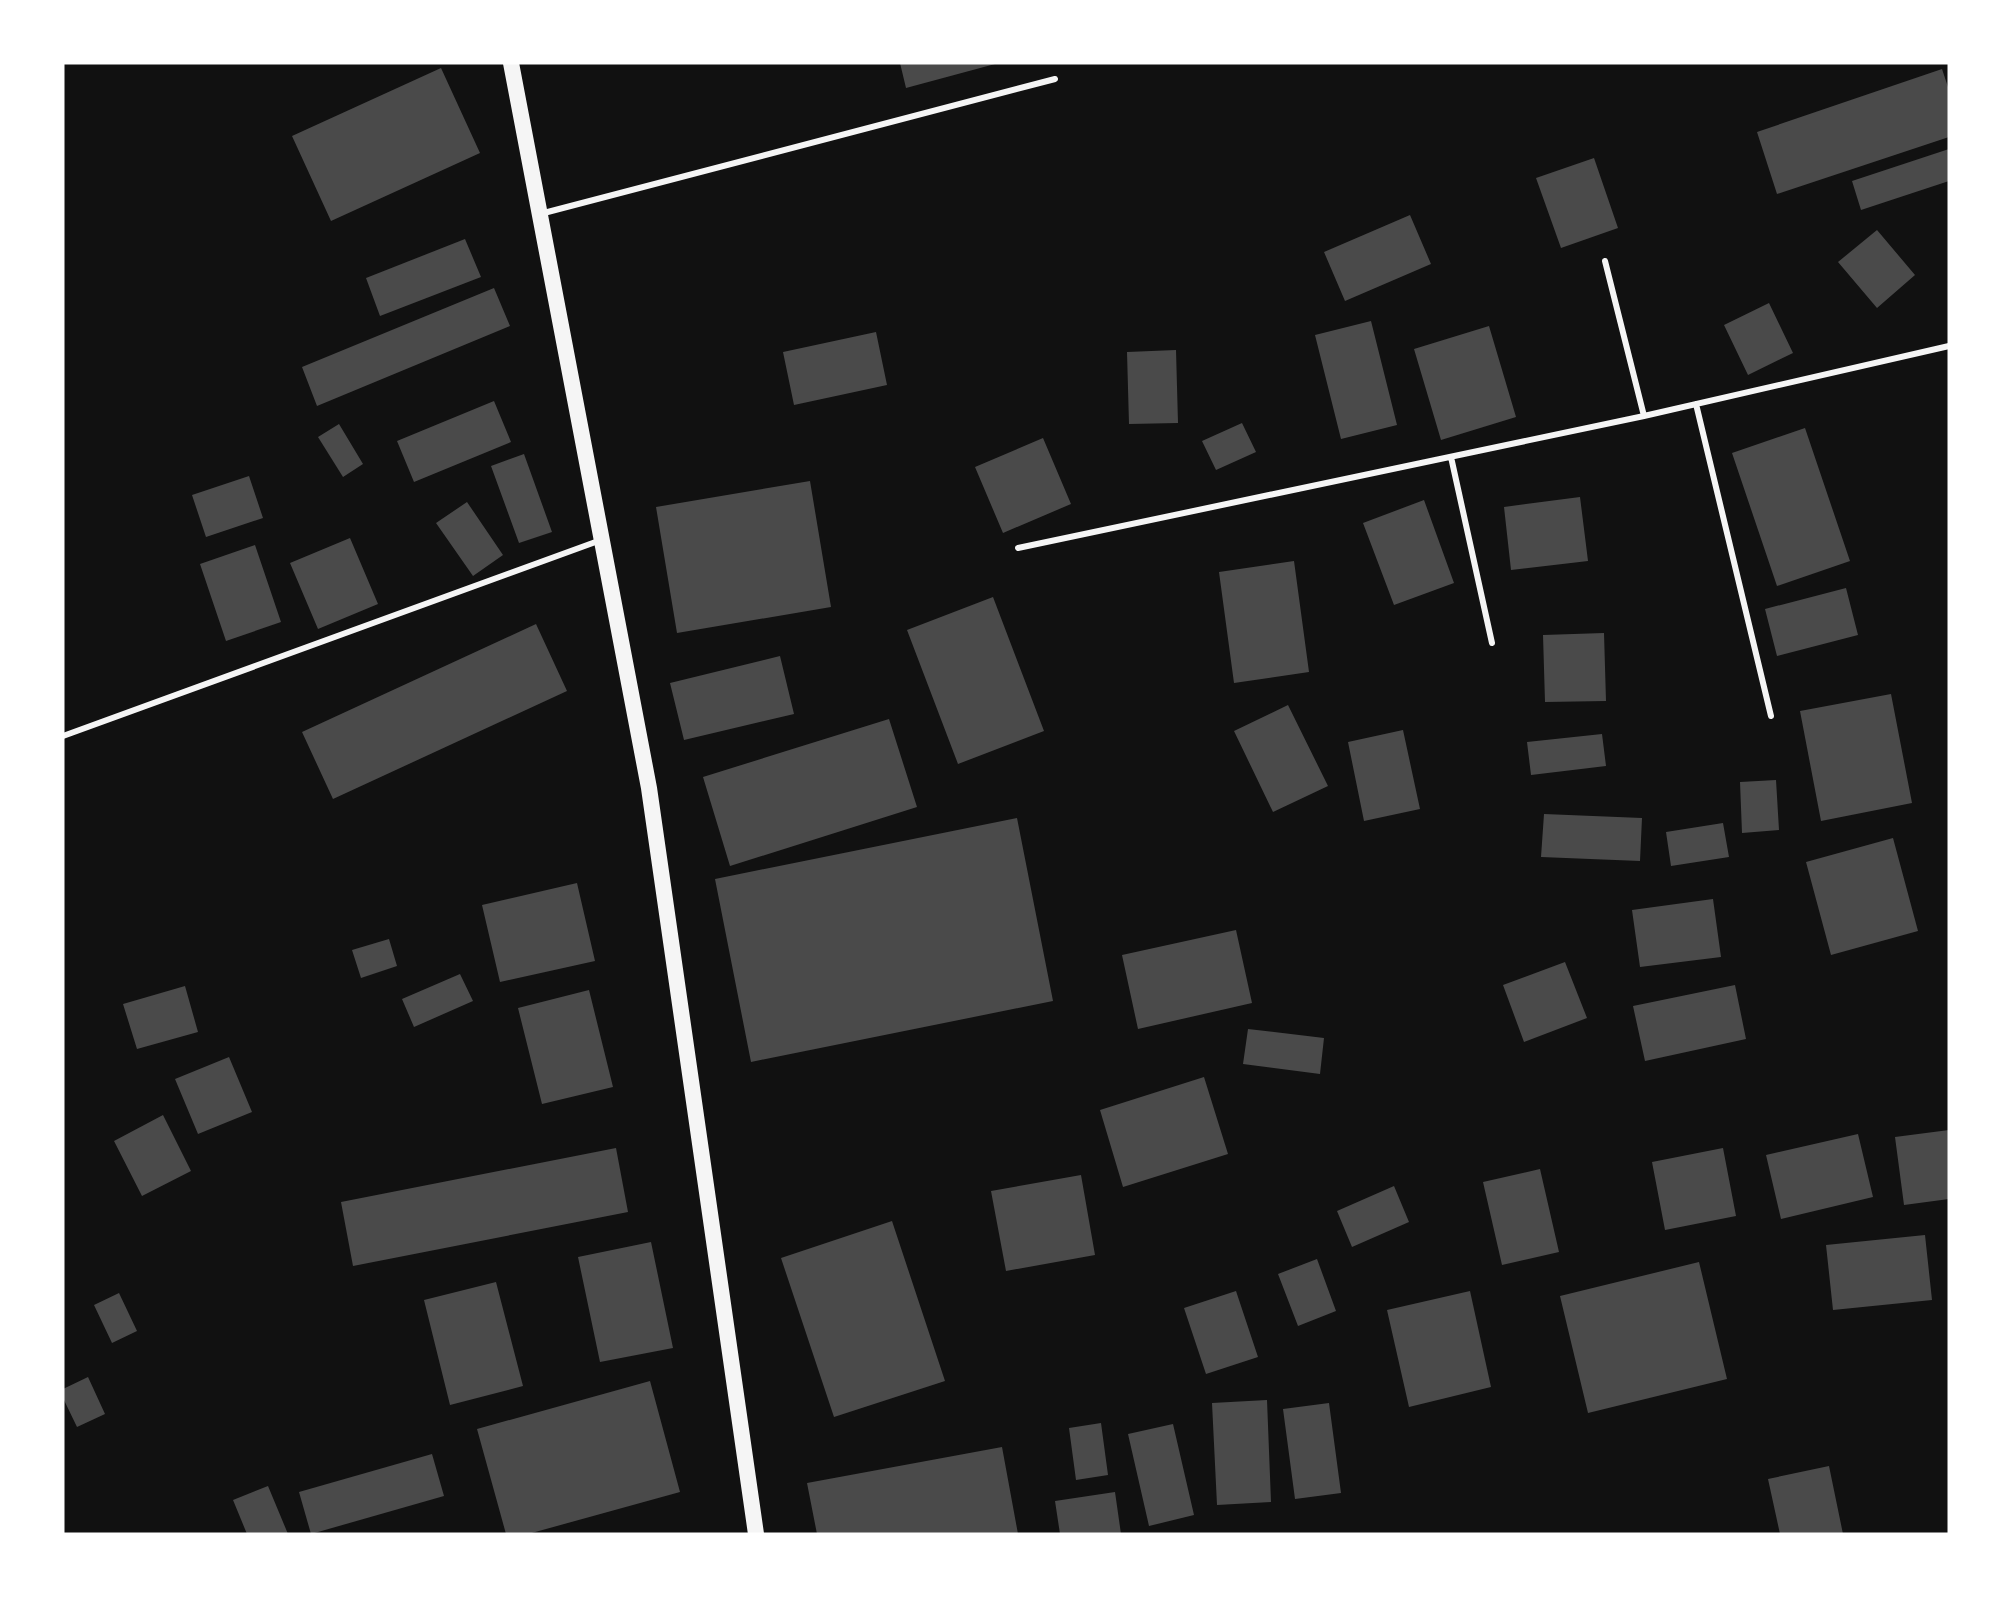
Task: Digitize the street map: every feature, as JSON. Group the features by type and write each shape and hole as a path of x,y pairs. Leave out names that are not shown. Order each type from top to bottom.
{"highway":[{"path":"511,63 649,788 756,1534"}],"street":[{"path":"540,214 1055,79"},
{"path":"1605,261 1644,417"},
{"path":"1018,548 1644,417 1949,346"},
{"path":"1696,404 1771,716"},
{"path":"1451,457 1492,644"},
{"path":"63,736 602,540"}],"building":[{"path":"900,63 995,63 995,64 906,88"},
{"path":"441,68 480,153 331,221 292,136"},
{"path":"1942,69 1949,90 1949,137 1777,194 1757,132"},
{"path":"1949,149 1949,181 1861,210 1852,181"},
{"path":"1594,158 1618,228 1561,248 1536,178"},
{"path":"1410,215 1431,264 1345,301 1324,252"},
{"path":"1877,230 1915,275 1877,308 1838,262"},
{"path":"465,239 481,277 380,316 366,278"},
{"path":"494,288 510,326 317,406 302,367"},
{"path":"1769,303 1793,353 1748,375 1724,325"},
{"path":"1371,321 1397,425 1341,439 1315,335"},
{"path":"1489,326 1516,417 1441,440 1414,349"},
{"path":"876,332 887,385 794,405 783,352"},
{"path":"1176,350 1178,423 1129,424 1127,352"},
{"path":"494,401 511,442 414,482 397,441"},
{"path":"1242,423 1256,452 1216,470 1202,441"},
{"path":"339,424 363,464 343,477 318,437"},
{"path":"1805,428 1850,561 1777,586 1732,453"},
{"path":"1043,438 1071,504 1003,533 975,467"},
{"path":"524,454 552,532 519,543 491,466"},
{"path":"249,476 263,518 206,537 192,495"},
{"path":"810,481 831,607 677,633 656,507"},
{"path":"1580,497 1588,561 1511,570 1504,507"},
{"path":"1424,500 1454,583 1394,605 1363,523"},
{"path":"467,502 503,555 473,576 436,523"},
{"path":"350,538 378,604 318,629 290,563"},
{"path":"255,545 281,622 226,641 200,564"},
{"path":"1294,561 1309,672 1234,683 1219,572"},
{"path":"1846,588 1858,635 1777,656 1765,609"},
{"path":"993,597 1044,731 958,764 907,630"},
{"path":"536,624 567,691 333,799 302,732"},
{"path":"1604,633 1606,701 1545,702 1543,635"},
{"path":"780,656 794,714 684,740 670,683"},
{"path":"1891,694 1912,803 1821,821 1800,711"},
{"path":"1288,705 1328,786 1273,812 1234,731"},
{"path":"889,719 917,807 730,866 703,777"},
{"path":"1403,730 1420,809 1364,821 1348,742"},
{"path":"1602,734 1606,766 1531,775 1527,742"},
{"path":"1776,780 1779,830 1742,833 1740,782"},
{"path":"1544,814 1642,818 1640,861 1541,857"},
{"path":"1017,818 1053,1001 751,1062 715,879"},
{"path":"1723,823 1729,857 1671,866 1666,832"},
{"path":"1893,838 1918,931 1831,955 1806,862"},
{"path":"577,883 595,961 500,982 482,905"},
{"path":"1713,899 1721,957 1640,967 1632,910"},
{"path":"1236,930 1252,1003 1138,1029 1122,955"},
{"path":"389,939 397,966 361,978 352,950"},
{"path":"1565,962 1587,1018 1524,1042 1503,985"},
{"path":"460,974 473,1001 414,1027 402,999"},
{"path":"1735,985 1746,1039 1645,1061 1633,1006"},
{"path":"185,986 198,1032 137,1049 123,1004"},
{"path":"589,990 613,1087 542,1104 518,1008"},
{"path":"1248,1029 1324,1038 1320,1074 1243,1064"},
{"path":"229,1057 252,1112 198,1134 175,1079"},
{"path":"1204,1077 1228,1154 1123,1187 1100,1110"},
{"path":"163,1115 191,1171 142,1196 114,1141"},
{"path":"1949,1130 1949,1199 1904,1205 1895,1137"},
{"path":"1858,1134 1873,1197 1781,1219 1766,1155"},
{"path":"616,1148 628,1212 353,1266 341,1202"},
{"path":"1723,1148 1736,1216 1665,1230 1652,1162"},
{"path":"1540,1169 1559,1252 1502,1265 1483,1182"},
{"path":"1081,1175 1095,1255 1006,1271 991,1191"},
{"path":"1394,1186 1409,1222 1352,1247 1337,1211"},
{"path":"892,1221 945,1381 834,1417 781,1258"},
{"path":"1925,1235 1932,1300 1833,1310 1826,1245"},
{"path":"651,1242 673,1348 600,1362 578,1257"},
{"path":"1317,1259 1336,1311 1298,1326 1278,1274"},
{"path":"1699,1262 1727,1379 1588,1413 1560,1296"},
{"path":"496,1282 523,1386 450,1405 424,1300"},
{"path":"1236,1291 1258,1357 1206,1374 1184,1308"},
{"path":"1470,1291 1491,1387 1409,1407 1387,1310"},
{"path":"119,1293 137,1331 112,1343 94,1305"},
{"path":"88,1377 105,1414 77,1427 63,1398 63,1389"},
{"path":"650,1381 680,1492 528,1534 506,1534 477,1429"},
{"path":"1267,1400 1271,1502 1217,1505 1212,1403"},
{"path":"1329,1403 1341,1493 1295,1499 1283,1409"},
{"path":"1101,1423 1108,1475 1076,1480 1069,1428"},
{"path":"1173,1424 1194,1515 1149,1526 1128,1434"},
{"path":"1002,1447 1018,1534 817,1534 807,1483"},
{"path":"432,1454 444,1496 311,1534 299,1492"},
{"path":"1829,1466 1843,1534 1780,1534 1768,1479"},
{"path":"268,1486 288,1534 247,1534 233,1500"},
{"path":"1115,1492 1121,1534 1060,1534 1055,1501"}]}
